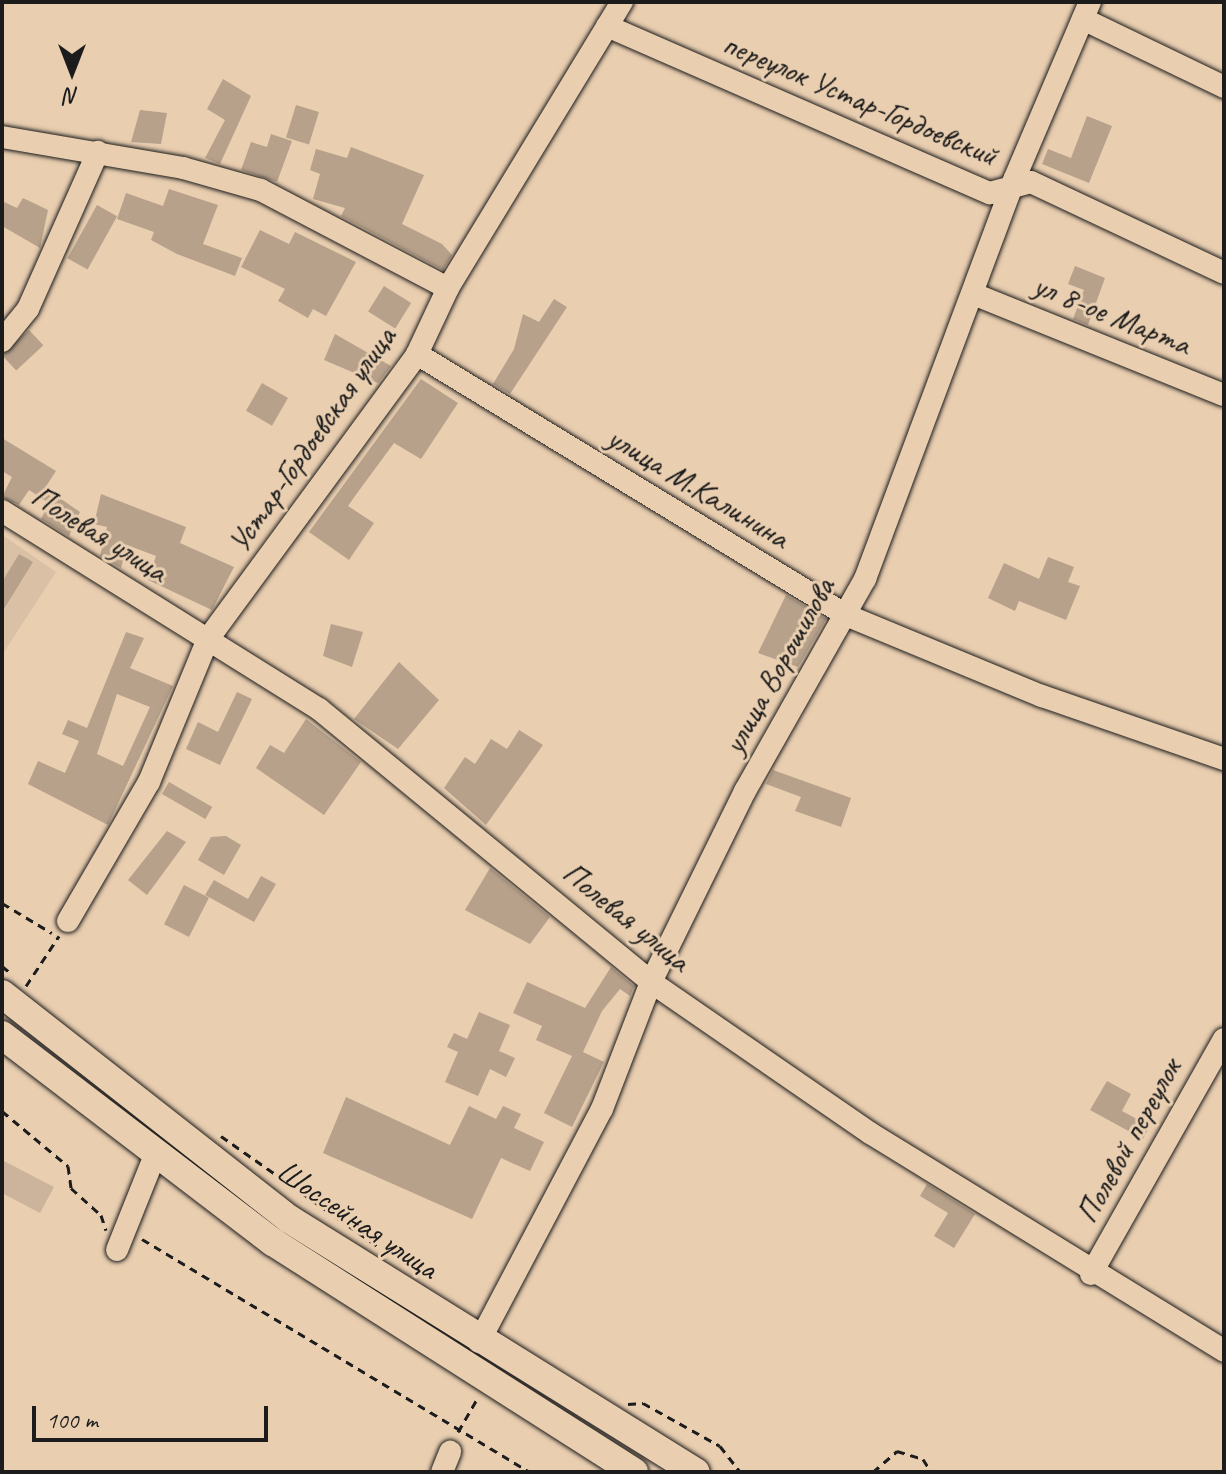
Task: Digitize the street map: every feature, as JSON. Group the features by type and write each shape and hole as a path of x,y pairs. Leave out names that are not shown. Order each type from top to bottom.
{"main road":[{"name":"Шоссейная улица","path":"14,990 289,1219 479,1342 696,1472"},
{"name":"Шоссейная улица","path":"2,1035 155,1155 335,1283 634,1472"}],"street":[{"name":"Устар-Гордоевская улица","path":"63,929 149,782 208,639 417,354 448,288 622,2"},
{"path":"1086,11 1224,87"},
{"name":"улица Ворошилова","path":"479,1342 602,1109 651,982 745,791 846,615 976,295 1005,192 1086,11"},
{"name":"переулок Устар-Гордоевский","path":"607,26 1005,192"},
{"path":"2,137 98,152 261,190 448,288"},
{"path":"2,341 28,309 98,152"},
{"path":"1005,192 1031,182 1224,273"},
{"name":"ул 8-ое Марта","path":"976,295 1224,395"},
{"name":"улица М.Калинина","path":"417,354 846,615 1042,696 1224,759"},
{"name":"Полевая улица","path":"2,511 319,709 651,982 1091,1274 1224,1351"},
{"name":"Полевой переулок","path":"1091,1274 1224,1039"},
{"path":"117,1250 155,1155"}],"path":[{"path":"2,903 63,929 14,990"},
{"path":"2,966 14,990"},
{"path":"14,990 37,995"},
{"path":"2,1111 68,1166 71,1188 101,1215 117,1250 147,1236 450,1452 530,1472"},
{"path":"213,1130 382,1249"},
{"path":"450,1452 478,1398"},
{"path":"616,1399 643,1403 720,1446 740,1472"},
{"path":"873,1472 897,1451 918,1456 931,1472"}],"shaded area":[{"path":"4,536 56,572 2,655 2,539"},
{"path":"2,1160 54,1187 40,1213 2,1193"}],"building":[{"path":"223,79 251,96 220,164 205,158 225,120 207,109"},
{"path":"296,105 319,112 309,145 286,138"},
{"path":"140,110 167,113 161,144 131,142"},
{"path":"1087,116 1112,126 1089,183 1042,164 1048,149 1071,158"},
{"path":"271,134 292,141 277,182 241,170 251,142 267,147"},
{"path":"351,147 424,175 402,224 442,244 452,255 443,270 341,216 345,208 313,199 320,174 310,170 316,149 347,158"},
{"path":"169,189 218,205 203,244 242,258 235,276 177,254 151,240 154,232 117,219 126,193 163,206"},
{"path":"23,198 48,210 40,248 2,226 2,201 17,208"},
{"path":"97,205 117,216 88,270 67,258"},
{"path":"260,230 289,244 295,232 356,262 326,316 313,309 308,318 278,301 285,289 241,267"},
{"path":"1075,266 1105,278 1088,325 1073,319 1084,290 1068,284"},
{"path":"384,286 411,303 395,328 368,311"},
{"path":"554,299 567,307 510,394 493,384 514,349 523,314 539,322"},
{"path":"29,330 43,345 16,371 2,355"},
{"path":"335,334 391,366 378,383 324,360"},
{"path":"421,379 458,403 421,459 394,443 348,506 374,523 349,560 309,532"},
{"path":"262,383 288,398 272,426 246,411"},
{"path":"2,438 56,471 45,488 80,512 69,536 41,519 49,503 29,490 19,505 2,497 12,477 2,471"},
{"path":"101,494 186,527 180,543 234,567 212,610 148,580 156,556 127,545 121,568 100,556 107,527 94,524"},
{"path":"19,554 33,562 2,612 2,582"},
{"path":"1048,557 1074,567 1068,582 1080,586 1066,620 1019,601 1015,611 988,598 1004,563 1039,579"},
{"path":"786,595 826,619 798,667 758,653"},
{"path":"331,624 363,632 352,667 323,656"},
{"path":"126,632 144,638 130,668 173,686 108,825 28,784 38,761 65,773 79,741 62,734 68,720 87,728","holes":["117,694 150,707 123,766 97,754"]},
{"path":"399,662 439,700 398,749 354,719"},
{"path":"237,692 252,699 220,765 186,749 198,722 218,732"},
{"path":"306,719 361,762 324,815 256,768 270,745 284,753"},
{"path":"519,730 543,745 486,825 444,788 465,757 475,764 491,739 507,749"},
{"path":"773,770 851,798 841,827 795,811 801,797 766,784"},
{"path":"169,782 212,807 205,819 162,794"},
{"path":"167,831 186,842 147,895 128,880"},
{"path":"226,836 241,845 224,875 198,860 211,837"},
{"path":"490,868 550,917 530,944 465,910"},
{"path":"261,876 276,884 254,922 205,895 214,880 248,899"},
{"path":"184,885 209,898 189,937 164,924"},
{"path":"611,967 634,986 630,996 620,989 602,1011 583,1052 604,1062 572,1127 544,1113 572,1056 536,1040 542,1026 513,1013 527,982 585,1008"},
{"path":"479,1012 510,1025 499,1051 515,1058 506,1077 490,1069 478,1096 445,1082 458,1052 447,1047 454,1033 467,1039"},
{"path":"1107,1081 1131,1094 1122,1111 1150,1126 1143,1139 1090,1110"},
{"path":"346,1097 450,1145 469,1106 496,1119 503,1106 521,1114 514,1128 544,1142 530,1171 501,1158 472,1219 323,1153"},
{"path":"927,1184 975,1214 954,1248 934,1236 948,1213 920,1196"}]}
